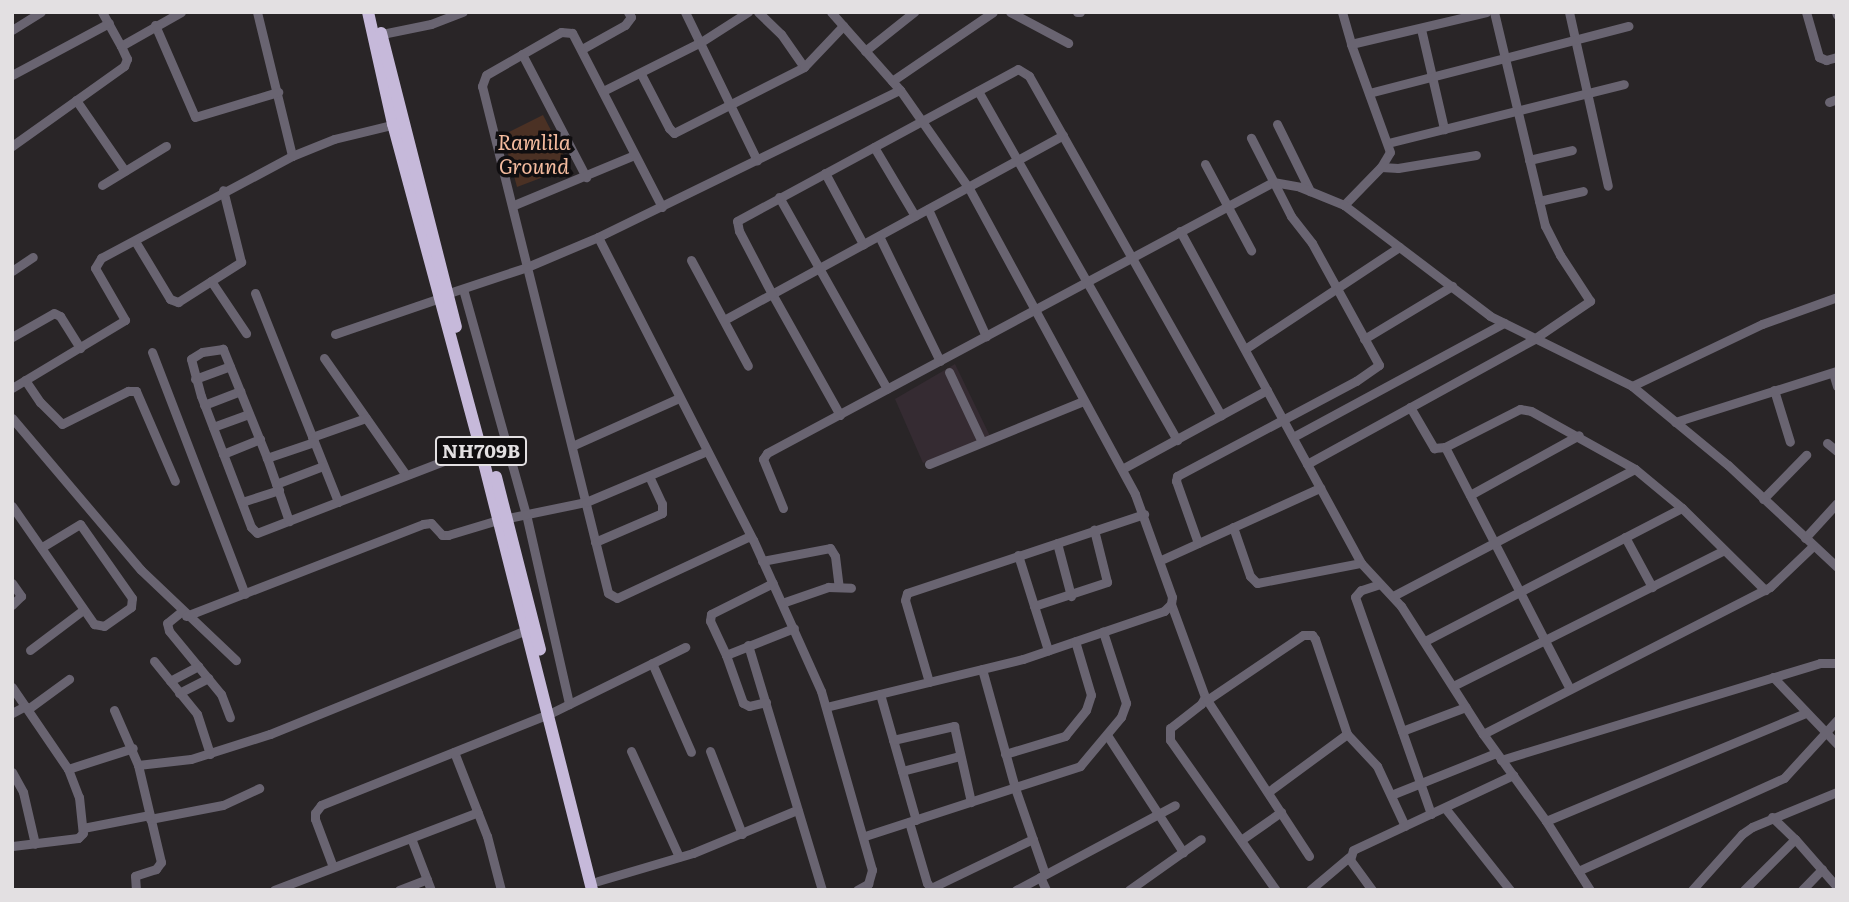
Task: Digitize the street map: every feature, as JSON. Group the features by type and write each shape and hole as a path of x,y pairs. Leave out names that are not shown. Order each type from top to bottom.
{"highway":[{"name":"NH709B","path":"368,12 399,123 480,447 502,519"},
{"name":"NH709B","path":"376,12 399,123"},
{"name":"NH709B","path":"442,296 597,887"}],"street":[{"path":"12,30 41,12"},
{"path":"12,146 124,66 127,58 102,12"},
{"path":"121,46 181,12"},
{"path":"257,12 292,156"},
{"path":"382,34 431,24 463,12"},
{"path":"582,49 629,22 628,12"},
{"path":"685,12 757,160"},
{"path":"603,91 641,75 748,12"},
{"path":"758,12 781,34 804,66"},
{"path":"831,12 900,90 968,187 1144,514 1161,560 1171,604 1206,698 1309,856"},
{"path":"865,51 914,12"},
{"path":"892,81 993,12"},
{"path":"1010,12 1068,43"},
{"path":"1342,12 1390,152 1381,167 1344,205"},
{"path":"1351,44 1486,12"},
{"path":"1307,464 1534,339 1590,301 1551,240 1539,201 1494,12"},
{"path":"1569,12 1608,186"},
{"path":"1806,12 1819,57 1826,61 1837,57"},
{"path":"12,75 109,23"},
{"path":"155,25 193,116 278,92"},
{"path":"641,75 671,132 804,66 817,56 843,26"},
{"path":"1369,93 1628,26"},
{"path":"1421,29 1444,129"},
{"path":"662,207 582,49 568,31 486,75 482,81 608,593 617,597 750,536"},
{"path":"522,54 586,177"},
{"path":"840,415 772,294 737,225 741,218 1012,71 1025,72 1221,415"},
{"path":"1388,143 1624,84"},
{"path":"335,334 527,267 598,237 900,90"},
{"path":"978,91 1015,162 1087,281 1177,440"},
{"path":"76,100 125,171"},
{"path":"12,388 125,320 95,264 223,190 292,156 334,139 399,123"},
{"path":"1276,124 1310,191"},
{"path":"724,320 1063,135"},
{"path":"1198,543 1176,481 1177,476 1378,368 1312,243 1295,223 1251,138"},
{"path":"102,185 166,146"},
{"path":"874,147 915,216"},
{"path":"1530,160 1572,150"},
{"path":"513,205 634,155"},
{"path":"1381,167 1406,167 1476,155"},
{"path":"1205,164 1251,250"},
{"path":"825,173 863,244"},
{"path":"783,508 764,456 1273,182 1310,191 1344,205 1504,323 1632,386 1837,566"},
{"path":"135,241 172,301 178,302 240,264 242,259 223,190"},
{"path":"1539,201 1583,191"},
{"path":"779,197 887,389"},
{"path":"928,209 986,336"},
{"path":"1180,231 1361,563 1393,596 1425,641 1483,734 1546,821 1590,890"},
{"path":"879,236 940,361"},
{"path":"598,237 794,628 826,707 865,836 872,878 877,890"},
{"path":"1245,349 1399,247"},
{"path":"12,271 33,257"},
{"path":"691,260 748,366"},
{"path":"211,281 246,333"},
{"path":"1364,339 1452,286"},
{"path":"463,289 526,514 569,704"},
{"path":"255,293 338,502"},
{"path":"1632,386 1762,324 1837,297"},
{"path":"12,337 54,313 60,316 80,348"},
{"path":"1293,437 1504,323"},
{"path":"289,521 260,439 222,348 202,352 190,360 195,379 251,527 257,533 289,521 338,502 406,475 480,447"},
{"path":"152,352 246,594"},
{"path":"324,358 406,475"},
{"path":"195,379 230,366"},
{"path":"949,372 982,442"},
{"path":"1675,422 1835,372 1837,386"},
{"path":"26,380 40,402 62,424 128,391 136,391 176,481"},
{"path":"1122,469 1267,390"},
{"path":"1774,390 1790,442"},
{"path":"204,405 240,391"},
{"path":"572,446 680,398"},
{"path":"929,464 1083,401"},
{"path":"1410,407 1434,447 1445,447 1520,409 1531,411 1579,435 1635,468 1682,508 1765,590"},
{"path":"213,427 249,414"},
{"path":"12,418 92,515 184,613 236,660"},
{"path":"267,458 366,418"},
{"path":"1470,495 1579,435"},
{"path":"223,454 260,439"},
{"path":"1827,443 1837,452"},
{"path":"1445,447 1570,689"},
{"path":"230,717 221,694 167,627 172,617 246,594 423,524 431,523 445,536 502,519 586,502 707,451"},
{"path":"1763,499 1806,455"},
{"path":"242,502 323,466"},
{"path":"1393,596 1635,468"},
{"path":"595,542 662,513 662,503 649,476"},
{"path":"1161,560 1320,488"},
{"path":"1805,538 1837,503"},
{"path":"12,506 94,624 104,626 127,611 133,603 80,524 42,547"},
{"path":"1425,641 1682,508"},
{"path":"929,682 905,600 907,593 1144,514"},
{"path":"1233,527 1250,576 1257,583 1361,563"},
{"path":"1034,606 1107,582 1094,530"},
{"path":"1625,537 1652,587"},
{"path":"1056,542 1071,596"},
{"path":"1483,734 1765,590 1785,575 1813,546"},
{"path":"762,561 830,548 835,556 839,587"},
{"path":"1453,686 1724,550"},
{"path":"1018,555 1048,650"},
{"path":"12,583 21,597 12,605"},
{"path":"766,702 749,706 743,703 726,655 710,621 711,614 773,583"},
{"path":"1380,584 1355,597 1431,814"},
{"path":"782,603 828,587 851,588"},
{"path":"826,707 1048,650 1164,611 1171,604"},
{"path":"30,650 83,610"},
{"path":"138,765 178,762 271,734 530,628"},
{"path":"726,655 794,628"},
{"path":"865,836 1080,766 1107,735 1126,703 1103,632"},
{"path":"1276,890 1168,734 1175,722 1206,698 1308,634 1315,639 1348,734 1374,761 1405,826"},
{"path":"1005,754 1058,740 1086,710 1091,695 1075,641"},
{"path":"748,645 822,890"},
{"path":"333,867 315,820 317,808 552,712 685,647"},
{"path":"154,661 200,720 210,754"},
{"path":"652,663 691,752"},
{"path":"1391,795 1499,757 1819,663 1837,663"},
{"path":"170,681 198,666"},
{"path":"982,669 1014,788 1033,839 1046,890"},
{"path":"1773,677 1837,744"},
{"path":"180,692 208,678"},
{"path":"12,713 27,708 69,679"},
{"path":"12,687 68,769 79,797 83,828 83,833 78,838 12,846"},
{"path":"880,694 902,771 927,883 931,888 1033,839"},
{"path":"1402,731 1466,707"},
{"path":"114,710 133,748 160,866 135,876 136,890"},
{"path":"1546,821 1805,713"},
{"path":"1577,871 1784,778 1837,720"},
{"path":"893,740 952,725 971,802"},
{"path":"1268,792 1348,734"},
{"path":"1107,735 1183,852"},
{"path":"68,769 133,748"},
{"path":"631,751 679,857"},
{"path":"710,751 742,834"},
{"path":"454,752 478,812 501,890"},
{"path":"902,771 960,756"},
{"path":"12,772 23,792 35,845"},
{"path":"1310,890 1360,846 1513,775"},
{"path":"83,828 223,805 258,788"},
{"path":"1692,890 1742,834 1772,817 1837,792"},
{"path":"1016,890 1175,805"},
{"path":"1445,808 1510,890"},
{"path":"597,887 742,834 797,810"},
{"path":"274,890 478,812"},
{"path":"1241,840 1281,812"},
{"path":"1772,817 1796,839 1837,887"},
{"path":"411,838 430,890"},
{"path":"1129,890 1201,839"},
{"path":"1744,890 1796,839"},
{"path":"1349,857 1372,890"},
{"path":"1802,890 1822,869"},
{"path":"857,890 872,878"},
{"path":"399,890 427,880"}],"shaded area":[{"path":"955,364 990,436 923,463 895,399"}],"green space":[{"name":"Ramlila Ground","path":"543,115 570,167 517,187 503,135"}]}
